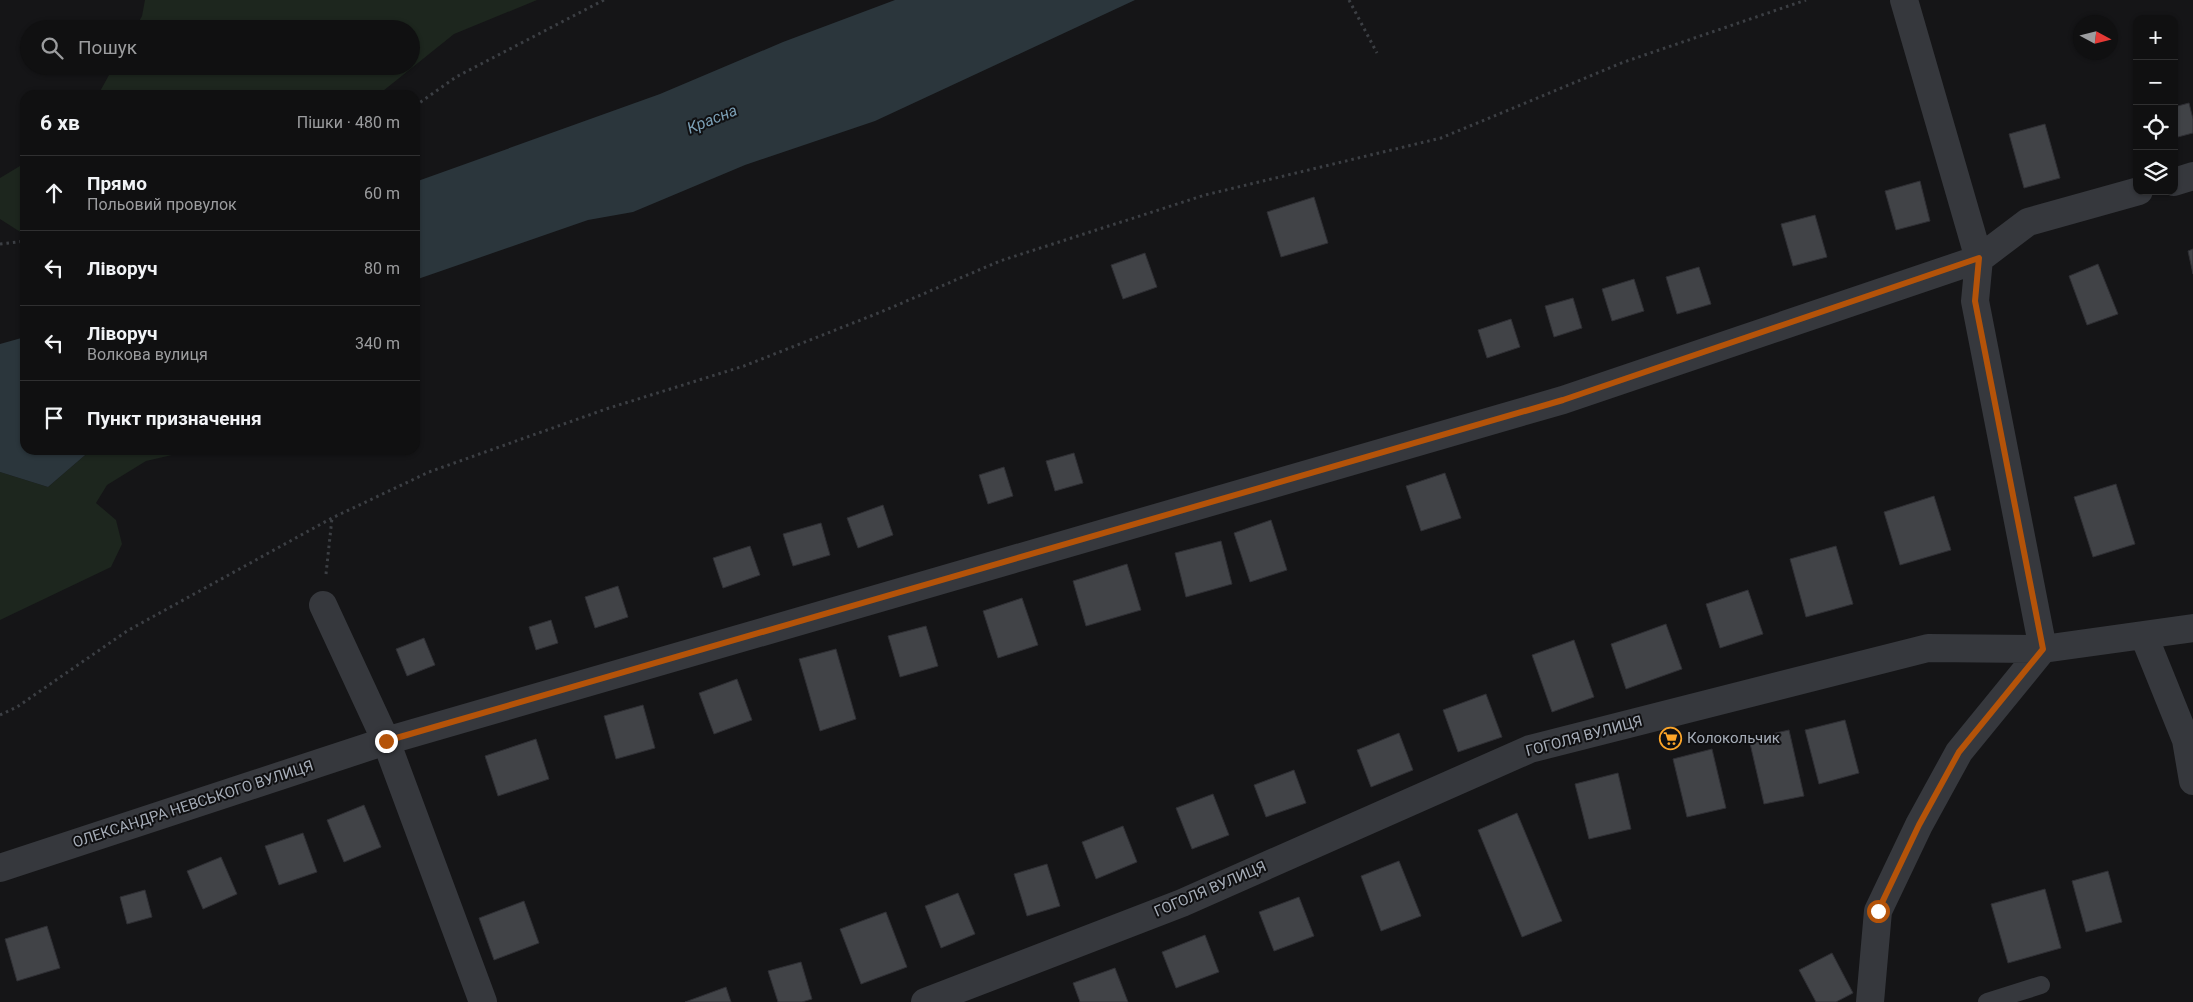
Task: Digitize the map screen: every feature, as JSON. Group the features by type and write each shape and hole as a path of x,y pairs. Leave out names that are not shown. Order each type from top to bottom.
{"street":[{"path":"1870,1002 1878,911 1915,833 1959,752 2043,649 1975,301 1979,258 1904,0"},
{"path":"2178,181 2193,176"},
{"name":"ОЛЕКСАНДРА НЕВСЬКОГО ВУЛИЦЯ","path":"0,868 386,741 1563,400 1979,258 2028,222 2133,193"},
{"path":"323,605 386,741 483,1002"},
{"name":"ГОГОЛЯ ВУЛИЦЯ","path":"925,1002 1182,902 1530,749 1928,648 2043,649 2193,628"},
{"path":"2144,636 2186,740 2193,780"}],"lane":[{"path":"1988,1002 2041,985"}],"path":[{"path":"420,102 456,77 604,0"},
{"path":"1349,0 1377,53"},
{"path":"0,715 17,707 127,631 332,518 429,472 606,409 744,366 881,312 1000,261 1205,195 1441,138 1624,62 1806,0"},
{"path":"0,244 20,242"},
{"path":"323,605 332,518"}],"shaded area":[{"path":"145,0 537,0 454,34 420,61 420,20 140,20"},
{"path":"109,75 403,75 384,90 101,90"},
{"path":"20,166 20,232 0,219 0,178"},
{"path":"85,455 172,455 146,461 107,485 96,503 116,520 122,544 111,567 0,620 0,472 48,487"}],"water":[{"name":"Красна","path":"895,0 1135,0 875,121 745,165 633,212 588,220 420,278 420,180 660,94 783,42"},
{"path":"20,338 20,455 85,455 48,487 0,472 0,344"}],"building":[{"path":"2189,103 2193,119 2193,133 2178,137 2178,106"},
{"path":"2045,124 2060,178 2024,188 2009,134"},
{"path":"1920,181 1930,221 1896,230 1885,191"},
{"path":"1314,197 1328,243 1281,257 1267,212"},
{"path":"1815,215 1827,257 1793,266 1781,224"},
{"path":"2193,249 2193,274 2188,251"},
{"path":"1145,253 1157,287 1123,299 1111,265"},
{"path":"2098,264 2118,314 2087,325 2069,276"},
{"path":"1699,267 1711,304 1677,314 1666,277"},
{"path":"1634,279 1644,311 1612,321 1602,289"},
{"path":"1573,298 1582,328 1554,337 1545,306"},
{"path":"1511,319 1520,347 1487,358 1478,330"},
{"path":"1074,453 1083,483 1055,491 1046,461"},
{"path":"1004,467 1013,496 988,504 979,475"},
{"path":"1445,473 1461,518 1421,531 1406,486"},
{"path":"2116,484 2135,544 2093,557 2074,497"},
{"path":"1934,496 1951,550 1900,565 1884,512"},
{"path":"883,505 893,535 858,548 847,518"},
{"path":"1271,520 1287,570 1250,582 1234,533"},
{"path":"821,523 830,555 793,566 783,534"},
{"path":"1221,541 1232,584 1186,597 1175,553"},
{"path":"750,546 760,575 723,588 713,558"},
{"path":"1836,546 1853,604 1806,617 1790,559"},
{"path":"1127,564 1141,610 1086,626 1073,581"},
{"path":"618,586 628,617 595,628 585,597"},
{"path":"1748,590 1763,634 1720,648 1706,604"},
{"path":"1022,598 1038,645 998,658 983,611"},
{"path":"551,620 558,643 536,650 529,627"},
{"path":"1666,624 1682,669 1626,689 1611,644"},
{"path":"926,626 938,666 900,677 888,636"},
{"path":"424,638 435,665 407,676 396,649"},
{"path":"1574,640 1594,697 1552,712 1532,655"},
{"path":"836,649 856,719 820,731 799,659"},
{"path":"737,679 752,720 714,734 699,693"},
{"path":"1486,694 1502,737 1458,752 1443,710"},
{"path":"643,705 655,748 616,759 604,716"},
{"path":"1845,720 1859,773 1819,784 1805,730"},
{"path":"1789,730 1804,796 1764,804 1749,739"},
{"path":"1399,733 1413,770 1371,787 1357,750"},
{"path":"536,739 549,779 498,796 485,756"},
{"path":"1712,749 1726,808 1687,817 1673,759"},
{"path":"1294,770 1306,803 1266,817 1254,785"},
{"path":"1618,773 1631,829 1589,839 1575,784"},
{"path":"1213,794 1229,835 1192,849 1176,808"},
{"path":"364,805 381,847 344,862 327,820"},
{"path":"1517,813 1562,921 1522,937 1478,830"},
{"path":"1123,826 1137,862 1096,879 1082,842"},
{"path":"303,833 317,872 279,885 265,846"},
{"path":"221,857 237,894 203,909 187,871"},
{"path":"1399,861 1421,916 1381,931 1361,876"},
{"path":"1047,864 1060,906 1027,916 1014,874"},
{"path":"2108,871 2122,922 2086,932 2072,881"},
{"path":"2045,889 2061,948 2008,963 1991,904"},
{"path":"145,890 152,917 127,924 120,897"},
{"path":"958,893 975,934 941,948 925,906"},
{"path":"1299,897 1314,936 1274,951 1259,912"},
{"path":"524,901 539,943 494,960 479,918"},
{"path":"886,912 907,967 861,984 840,929"},
{"path":"47,926 60,968 17,981 5,939"},
{"path":"1205,935 1219,972 1176,988 1162,952"},
{"path":"1832,953 1853,993 1836,1002 1816,1002 1799,970"},
{"path":"801,962 812,999 802,1002 778,1002 768,971"},
{"path":"1115,968 1128,1002 1080,1002 1073,983"},
{"path":"726,987 731,1002 685,1002"}],"place":[{"name":"Колокольчик","path":"1671,738"}],"route":[{"path":"386,741 1563,400 1979,258 1975,301 2043,649 1959,752 1919,825 1878,911"}]}
